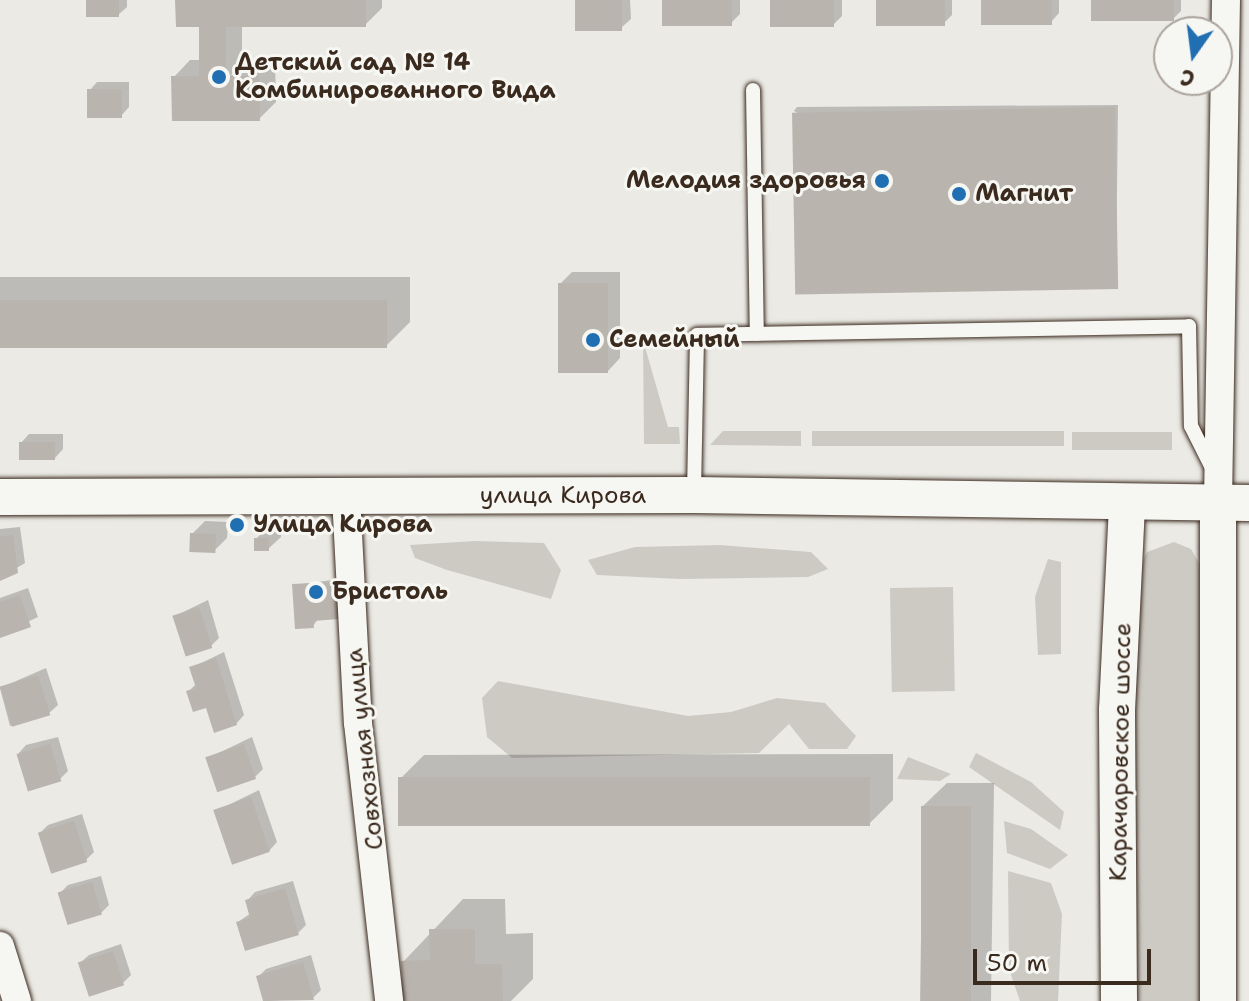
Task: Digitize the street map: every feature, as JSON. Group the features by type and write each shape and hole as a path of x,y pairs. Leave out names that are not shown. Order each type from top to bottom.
{"street":[{"path":"1218,1001 1228,494 1226,0"},
{"name":"улица Кирова","path":"0,497 694,495 1127,502 1228,494"},
{"name":"Совхозная улица","path":"346,496 358,723 389,1001"},
{"name":"Карачаровское шоссе","path":"1119,1001 1117,710 1127,502"},
{"path":"0,946 17,1001"}],"lane":[{"path":"753,90 757,334"},
{"path":"694,495 697,335 1189,326 1191,426 1228,494"}],"shaded area":[{"path":"643,340 668,427 679,427 680,444 644,444"},
{"path":"723,431 801,431 801,446 710,445"},
{"path":"812,431 1064,431 1064,446 812,446"},
{"path":"1072,432 1172,432 1172,450 1072,450"},
{"path":"475,541 544,543 561,570 551,599 415,558 410,545"},
{"path":"1174,542 1191,549 1205,574 1202,1001 1133,1001 1137,572 1147,552"},
{"path":"720,545 811,552 828,569 808,577 680,579 597,575 588,560 635,547"},
{"path":"1048,559 1061,562 1061,654 1038,655 1035,597"},
{"path":"953,587 955,691 892,692 890,588"},
{"path":"498,681 688,716 731,712 777,698 825,703 856,736 847,749 809,749 789,724 759,753 512,758 487,737 482,698"},
{"path":"976,753 1031,782 1064,812 1060,830 969,767"},
{"path":"908,757 951,774 940,781 897,779"},
{"path":"1004,821 1031,829 1068,855 1050,869 1007,853"},
{"path":"1008,871 1051,883 1062,914 1058,1001 1020,1001 1009,969"}],"building":[{"path":"86,0 119,0 119,17 86,17"},
{"path":"175,0 366,0 366,27 226,27 226,76 259,76 260,121 172,121 171,76 199,76 199,27 176,27"},
{"path":"575,0 622,0 622,31 575,31"},
{"path":"662,0 732,0 732,26 662,26"},
{"path":"770,0 834,0 834,27 770,27"},
{"path":"876,0 945,0 945,26 876,26"},
{"path":"981,0 1052,0 1052,25 981,25"},
{"path":"1091,0 1174,0 1174,16 1153,16 1153,21 1091,21"},
{"path":"87,89 122,89 122,118 87,118"},
{"path":"1115,107 1118,289 795,295 792,113"},
{"path":"558,283 608,283 608,373 558,373"},
{"path":"0,300 387,300 387,348 0,348"},
{"path":"19,442 55,442 55,460 19,460"},
{"path":"190,533 216,534 215,553 189,552"},
{"path":"13,535 18,573 0,581 0,536"},
{"path":"254,538 269,538 269,551 254,551"},
{"path":"337,582 339,619 313,621 314,628 295,629 292,584"},
{"path":"20,595 31,627 0,638 0,602"},
{"path":"199,607 212,648 186,657 172,616"},
{"path":"216,658 237,725 214,733 206,708 193,712 186,691 196,688 189,667"},
{"path":"38,675 50,715 12,727 0,687"},
{"path":"50,744 61,781 28,792 17,754"},
{"path":"244,744 256,779 217,792 205,757"},
{"path":"398,777 870,777 870,826 398,826"},
{"path":"251,797 270,852 232,865 213,810"},
{"path":"921,806 971,806 971,1001 921,1001"},
{"path":"74,821 87,862 51,874 38,833"},
{"path":"92,882 102,915 68,925 58,893"},
{"path":"285,888 299,935 245,951 236,922 250,918 245,900"},
{"path":"429,929 475,929 475,964 502,964 503,1001 402,1001 401,961 430,960"},
{"path":"113,951 124,985 89,997 78,962"},
{"path":"303,962 314,1000 263,1001 256,976"}],"place":[{"name":"Детский сад № 14 Комбинированного Вида","path":"219,77"},
{"name":"Мелодия здоровья","path":"882,181"},
{"name":"Магнит","path":"959,194"},
{"name":"Семейный","path":"593,340"},
{"name":"Улица Кирова","path":"237,525"},
{"name":"Бристоль","path":"316,592"}]}
